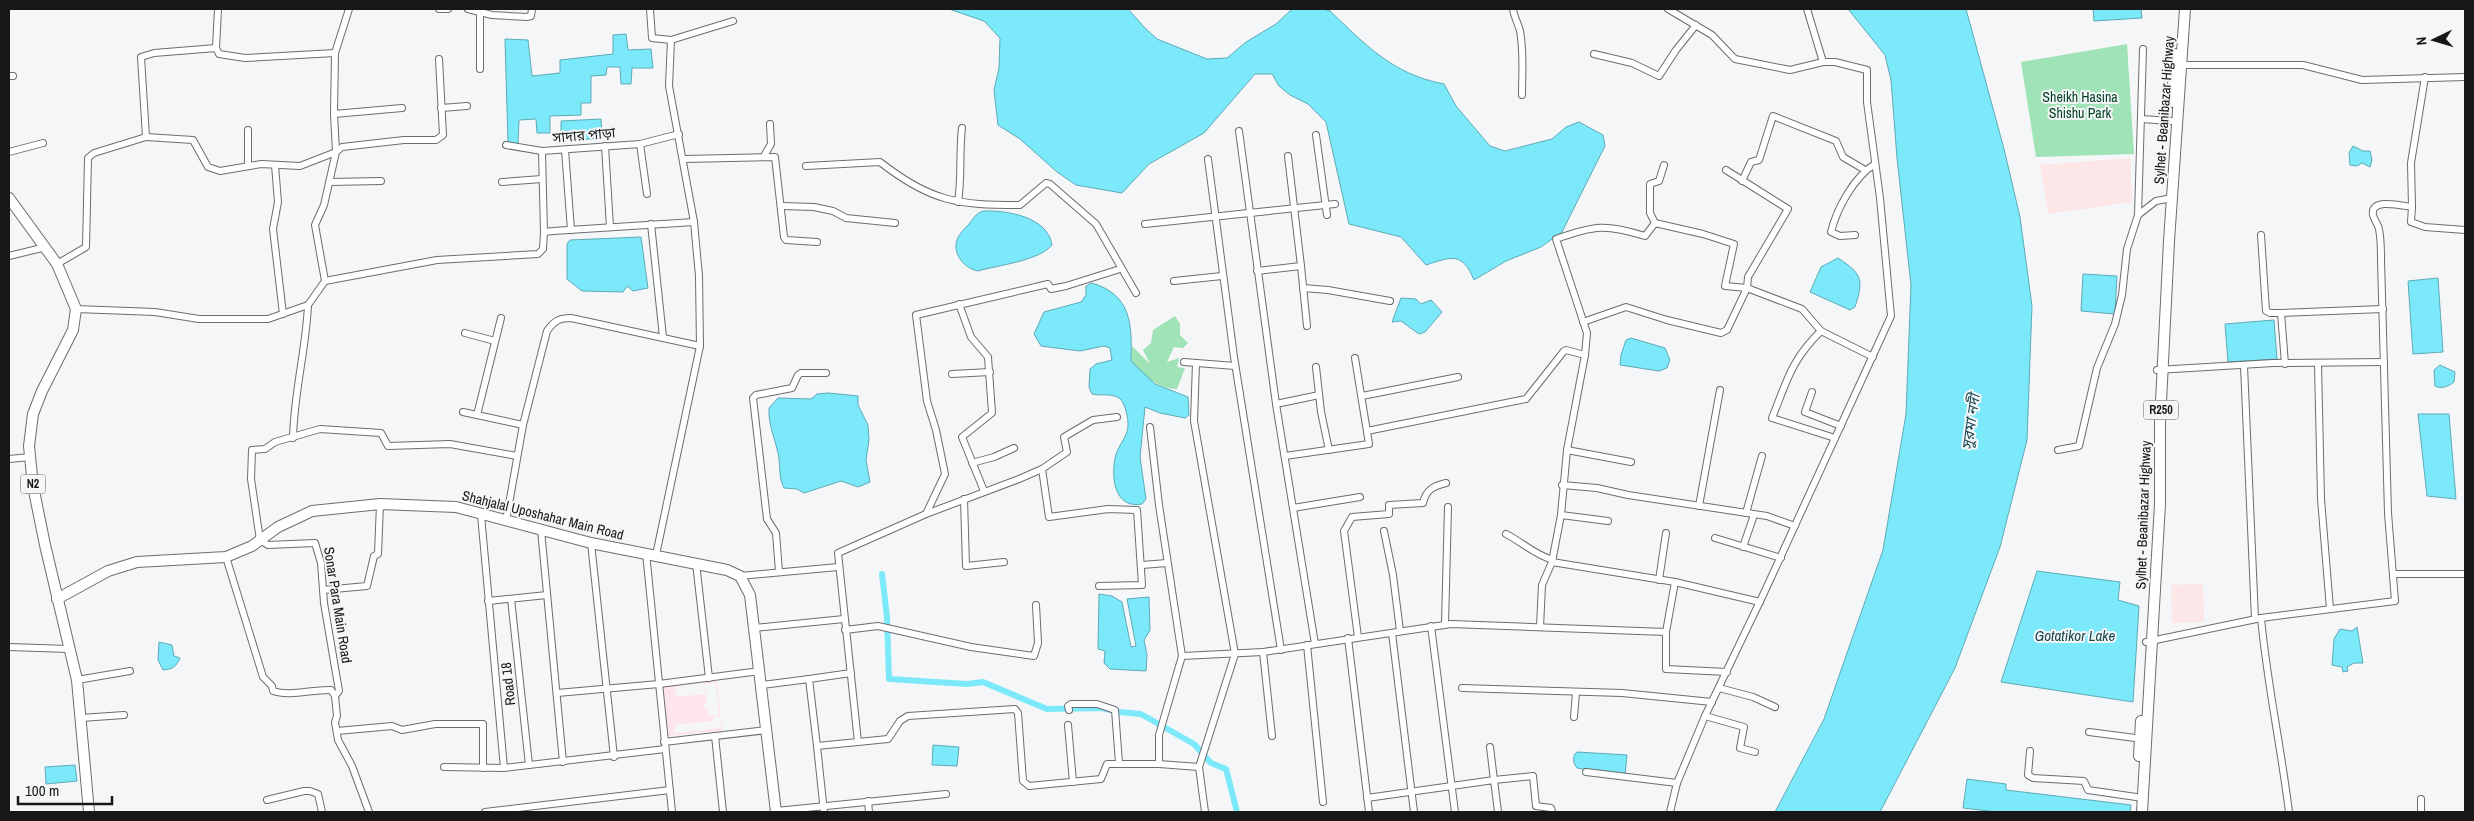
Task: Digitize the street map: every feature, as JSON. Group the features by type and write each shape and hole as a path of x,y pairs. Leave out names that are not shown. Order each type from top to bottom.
{"main road":[{"name":"Sylhet - Beanibazar Highway","path":"2136,812 2140,797 2144,739 2157,504 2157,422 2178,9"},
{"name":"Sylhet - Beanibazar Highway","path":"2169,198 2182,65 2185,9"},
{"path":"9,198 57,264 76,309"},
{"name":"N2","path":"76,309 73,330 42,391 33,414 29,446 33,486 57,599 77,680 89,812"},
{"name":"Shahjalal Uposhahar Main Road","path":"57,599 108,571 137,562 226,557 260,540 278,527 312,511 380,504 456,507 591,543 727,570 740,576"},
{"path":"740,576 750,595 776,811"},
{"name":"Sylhet - Beanibazar Highway","path":"2140,797 2142,812"}],"street":[{"path":"218,9 216,48 219,54 245,58 335,53"},
{"path":"293,438 295,396 299,382 301,356 306,343 308,305 325,281 315,225 330,182 336,152 334,114 335,53 349,9"},
{"path":"440,9 448,9"},
{"path":"468,9 527,17 531,16 532,9 536,9"},
{"path":"650,9 652,38 671,40 734,21"},
{"path":"1513,9 1514,21 1519,29 1523,58 1522,95"},
{"path":"1668,9 1712,35 1735,58 1790,70 1823,62 1835,62 1867,70 1867,102 1891,316 1760,602 1705,716 1677,783 1670,812"},
{"path":"1807,9 1823,62"},
{"path":"480,12 480,69"},
{"path":"1594,54 1632,63 1659,76 1676,50 1696,25"},
{"path":"671,40 669,86 684,159 694,222 699,276 700,346 651,554 658,684 672,812"},
{"path":"146,137 141,57 154,53 216,48"},
{"path":"2058,450 2080,446 2097,368 2115,324 2122,295 2127,249 2138,215 2142,49"},
{"path":"57,264 86,248 88,158 94,154 146,137 193,140 208,167 213,170 261,164 300,166 336,152 342,147 404,140 436,140 443,135 439,59"},
{"path":"2182,65 2302,65 2362,80 2425,76 2465,77"},
{"path":"2425,76 2410,163 2411,222 2425,227 2465,230"},
{"path":"441,108 467,106"},
{"path":"334,114 402,108"},
{"path":"1742,182 1751,162 1759,160 1773,116 1836,140 1843,157 1865,170"},
{"path":"2141,118 2171,121"},
{"path":"764,156 771,144 770,124"},
{"path":"958,202 962,166 960,146 962,128"},
{"path":"248,130 248,166"},
{"path":"1239,131 1248,212 1276,404 1315,644"},
{"name":"সাদার পাড়া","path":"325,281 437,260 538,254 543,249 544,232 542,151 640,144 679,134"},
{"path":"1316,135 1327,215"},
{"path":"9,152 43,143"},
{"path":"640,144 647,194"},
{"path":"506,145 542,151"},
{"path":"605,146 610,227"},
{"path":"565,150 571,230"},
{"path":"1288,156 1307,326"},
{"path":"684,159 775,157 785,239 817,242"},
{"path":"1208,159 1214,218 1235,366 1280,650"},
{"path":"806,166 880,162 902,179 927,193 968,204 1020,205 1046,183 1050,184 1096,224 1120,269 1136,293"},
{"path":"1854,235 1840,236 1831,232 1840,208 1865,170 1875,164"},
{"path":"275,165 278,202 274,236 282,314"},
{"path":"1655,223 1650,213 1650,184 1659,181 1664,165"},
{"path":"1584,322 1628,308 1721,333 1727,330 1747,288 1748,276 1788,209 1742,182 1726,170"},
{"path":"502,182 542,179"},
{"path":"330,182 381,180"},
{"path":"2138,215 2156,201 2169,198"},
{"path":"2148,642 2258,618 2392,603 2396,597 2388,513 2379,228 2373,216 2373,210 2377,205 2386,203 2412,207"},
{"path":"1145,224 1335,204"},
{"path":"782,206 814,208 833,211 846,218 895,223"},
{"path":"544,232 694,222"},
{"path":"1655,223 1703,234 1734,244 1725,286 1747,288 1802,309 1821,331 1873,357"},
{"path":"1540,627 1542,585 1552,561 1561,515 1562,485 1567,450 1585,355 1587,333 1556,239 1584,229 1615,227 1645,236 1655,223"},
{"path":"651,224 663,337"},
{"path":"2261,235 2266,311 2281,313 2383,309"},
{"path":"9,256 46,247"},
{"path":"1257,271 1301,266"},
{"path":"926,514 945,474 928,401 916,315 1048,284 1051,289 1066,286 1120,269"},
{"path":"1174,281 1222,276"},
{"path":"1303,288 1328,290 1390,301"},
{"path":"959,304 971,337 988,357 992,413 962,437 984,491"},
{"path":"76,309 155,312 198,319 268,319 308,305"},
{"path":"2281,313 2285,364"},
{"path":"477,415 501,318"},
{"path":"506,521 517,456 547,331 559,318 571,318 700,346"},
{"path":"1821,331 1809,343 1789,372 1772,418 1835,438"},
{"path":"466,333 495,341"},
{"path":"1368,431 1526,399 1566,350 1585,355"},
{"path":"1284,456 1369,444 1355,358"},
{"path":"1184,362 1235,366"},
{"path":"2160,370 2285,364 2384,362"},
{"path":"1198,363 1194,421 1235,654 1199,767 1205,812"},
{"path":"2318,364 2321,499 2330,609"},
{"path":"2244,366 2258,618 2272,708 2284,767 2289,812"},
{"path":"1316,367 1329,450"},
{"path":"952,374 990,372"},
{"path":"779,572 776,533 767,519 753,398 756,395 792,388 798,375 826,373"},
{"path":"1362,396 1458,377"},
{"path":"1700,506 1720,390"},
{"path":"1812,392 1805,412 1841,426"},
{"path":"1276,404 1319,395"},
{"path":"463,412 524,425"},
{"path":"858,742 838,553 926,514 1042,469 1067,452 1064,437 1093,420 1117,417"},
{"path":"1150,427 1167,563 1182,656 1159,735 1159,764"},
{"path":"260,540 251,479 252,450 265,449 275,442 320,429 355,431 381,433 388,446 450,444 517,456"},
{"path":"972,463 994,457 1014,448"},
{"path":"1567,450 1631,462"},
{"path":"1746,513 1762,456"},
{"path":"9,459 30,457"},
{"path":"1042,469 1047,514 1050,518 1108,509 1137,510 1142,585 1099,586"},
{"path":"1358,637 1344,531 1347,523 1352,517 1389,514 1390,505 1423,503 1425,493 1434,486 1446,483"},
{"path":"1562,485 1596,488 1767,516 1795,526"},
{"path":"1293,508 1360,497"},
{"path":"964,499 966,566 1004,562"},
{"path":"323,590 367,586 374,556 378,554 380,504"},
{"path":"1445,625 1448,507"},
{"path":"482,515 504,768"},
{"path":"1561,515 1608,521"},
{"path":"1743,547 1754,515"},
{"path":"541,530 563,762"},
{"path":"1384,532 1393,574 1400,631"},
{"path":"1659,580 1666,533"},
{"path":"1506,534 1521,541 1537,554 1552,561 1675,582 1760,602"},
{"path":"1715,538 1780,558"},
{"name":"Sonar Para Main Road","path":"260,540 268,545 315,543 321,563 323,590 339,691 335,696 336,731 369,812"},
{"path":"591,543 614,756"},
{"path":"226,557 263,677 272,686 273,691 303,692 321,689 331,690 335,696"},
{"path":"1142,565 1152,566 1167,563"},
{"path":"696,564 708,678"},
{"path":"740,576 838,567"},
{"path":"2393,574 2465,574"},
{"path":"1675,582 1666,632 1666,669 1727,672"},
{"path":"488,601 547,595"},
{"name":"Road 18","path":"511,599 529,765"},
{"path":"845,630 878,626 971,646 1034,656 1038,643 1036,606"},
{"path":"754,628 844,619"},
{"path":"1182,656 1280,650 1348,638 1445,625 1666,632"},
{"path":"1431,626 1450,785 1455,812"},
{"path":"1392,633 1414,812"},
{"path":"1348,638 1369,812"},
{"path":"1307,645 1323,802"},
{"path":"9,646 69,649"},
{"path":"1263,652 1272,736"},
{"path":"77,680 130,671"},
{"path":"557,693 658,684 760,671"},
{"path":"762,685 851,673"},
{"path":"810,679 824,809"},
{"path":"1462,688 1622,693 1712,702"},
{"path":"1719,688 1753,696 1775,707"},
{"path":"1574,717 1576,692"},
{"path":"1069,708 1096,704 1115,712 1118,763"},
{"path":"818,746 888,739 900,721 908,716 1015,709 1018,712 1023,781 1025,784 1101,779 1107,764 1159,764 1199,767"},
{"path":"81,718 124,715"},
{"path":"1705,716 1744,727 1740,748 1755,752"},
{"path":"336,731 392,726 402,730 435,724 483,724 483,768"},
{"path":"1068,726 1072,782"},
{"path":"664,742 767,730"},
{"path":"2089,732 2144,739"},
{"path":"715,736 723,812"},
{"path":"1490,746 1498,812"},
{"path":"444,767 504,768 665,749"},
{"path":"2030,751 2028,775 2033,778 2084,781 2088,790 2140,797"},
{"path":"1586,772 1677,783"},
{"path":"1367,798 1450,785 1532,776 1536,806 1551,808 1552,812"},
{"path":"485,812 670,790"},
{"path":"267,800 310,791 318,794 322,812"},
{"path":"776,811 824,809 868,801 946,794"},
{"path":"2421,799 2421,812"},
{"path":"868,801 869,812"}],"shaded area":[{"path":"2130,158 2132,202 2048,214 2040,165"},
{"path":"2203,584 2204,622 2172,623 2171,585"},
{"path":"717,680 722,731 668,736 662,684","holes":["704,683 706,694 676,697 675,687","716,683 719,715 709,716 708,709 704,709 704,703 707,703 705,684","720,716 721,728 675,733 675,725 714,721 714,717"]}],"green space":[{"name":"Sheikh Hasina Shishu Park","path":"2127,44 2134,154 2036,157 2021,62"},
{"path":"1175,316 1180,324 1180,335 1188,343 1183,348 1174,347 1167,362 1179,358 1177,367 1185,368 1177,389 1157,384 1141,372 1131,361 1132,346 1150,364 1143,350 1151,343 1153,330"}],"water":[{"path":"949,9 1128,9 1157,39 1207,59 1227,58 1246,42 1276,24 1292,9 1323,9 1330,11 1368,46 1395,65 1409,73 1444,84 1456,106 1490,146 1505,151 1552,139 1566,127 1579,122 1603,135 1605,146 1562,232 1541,247 1506,261 1474,280 1470,271 1460,260 1442,260 1426,265 1401,237 1349,224 1326,122 1308,104 1290,95 1279,86 1272,74 1255,74 1204,133 1149,164 1122,193 1076,185 1057,172 1020,139 998,125 994,90 999,68 1000,38 984,21"},
{"name":"সুরমা নদী","path":"1848,9 1966,9 2004,149 2020,217 2032,306 2027,440 2000,547 1955,668 1880,812 1775,812 1824,719 1883,550 1906,414 1911,285 1897,158 1891,80 1885,55"},
{"path":"2093,9 2141,9 2142,18 2094,21"},
{"path":"626,34 628,50 651,49 653,68 632,68 631,84 621,84 620,67 607,67 606,75 591,76 591,103 581,103 581,115 550,116 550,133 537,133 536,119 519,120 518,144 508,143 505,39 528,40 532,76 560,73 560,60 613,54 613,35"},
{"path":"601,119 602,138 561,141 561,121"},
{"path":"2353,146 2363,151 2370,151 2372,160 2370,167 2362,163 2357,166 2350,165 2349,153"},
{"path":"983,211 1003,212 1025,217 1043,228 1049,235 1052,245 1038,255 1028,259 978,271 973,270 961,260 956,250 956,245 962,231 976,215"},
{"path":"641,237 648,288 633,291 627,286 623,292 582,291 567,279 567,244 570,240"},
{"path":"1838,258 1852,268 1859,278 1860,290 1858,298 1855,307 1850,310 1810,292 1821,267"},
{"path":"2083,274 2117,276 2115,314 2081,311"},
{"path":"2438,278 2443,352 2413,354 2408,281"},
{"path":"1092,283 1105,288 1115,295 1127,313 1131,335 1131,361 1155,384 1188,397 1189,415 1185,418 1160,413 1145,407 1140,457 1146,499 1142,504 1126,502 1117,491 1115,483 1115,458 1128,427 1124,404 1116,396 1092,394 1089,387 1090,369 1096,364 1112,360 1110,348 1104,346 1080,351 1041,346 1034,334 1044,312 1081,302 1086,295 1086,286"},
{"path":"1401,298 1416,299 1421,304 1431,300 1442,312 1425,332 1419,334 1401,321 1392,322"},
{"path":"2274,320 2277,359 2228,362 2225,324"},
{"path":"1631,338 1665,348 1670,360 1667,368 1659,371 1620,365 1626,340"},
{"path":"2440,365 2455,372 2454,382 2447,386 2437,387 2435,386 2434,370"},
{"path":"828,393 858,396 858,405 868,425 869,440 866,460 870,482 858,487 841,481 804,493 797,489 784,488 780,477 778,451 770,421 769,408 778,398 811,399 817,394"},
{"path":"2418,414 2449,414 2456,499 2427,496"},
{"name":"Gotatikor Lake","path":"2037,571 2120,582 2118,600 2139,606 2133,702 2001,682"},
{"path":"1099,594 1112,596 1122,602 1131,647 1136,646 1127,599 1149,597 1150,630 1144,640 1147,655 1146,671 1110,669 1104,663 1105,651 1098,649"},
{"path":"2357,627 2363,663 2354,663 2347,667 2348,671 2343,672 2342,667 2332,665 2334,639 2340,629 2352,631"},
{"path":"159,642 172,645 174,656 180,658 172,668 163,670 158,660"},
{"path":"933,745 959,747 957,766 932,765"},
{"path":"1577,752 1627,755 1625,775 1577,768 1574,755"},
{"path":"75,765 77,781 46,784 45,767"},
{"path":"1967,779 2006,784 2006,790 2131,805 2130,812 1997,812 1963,808"}],"waterway":[{"path":"882,574 887,617 889,679 967,684 983,682 1047,709 1102,708 1141,714 1194,744 1211,763 1226,769 1237,812"}]}
